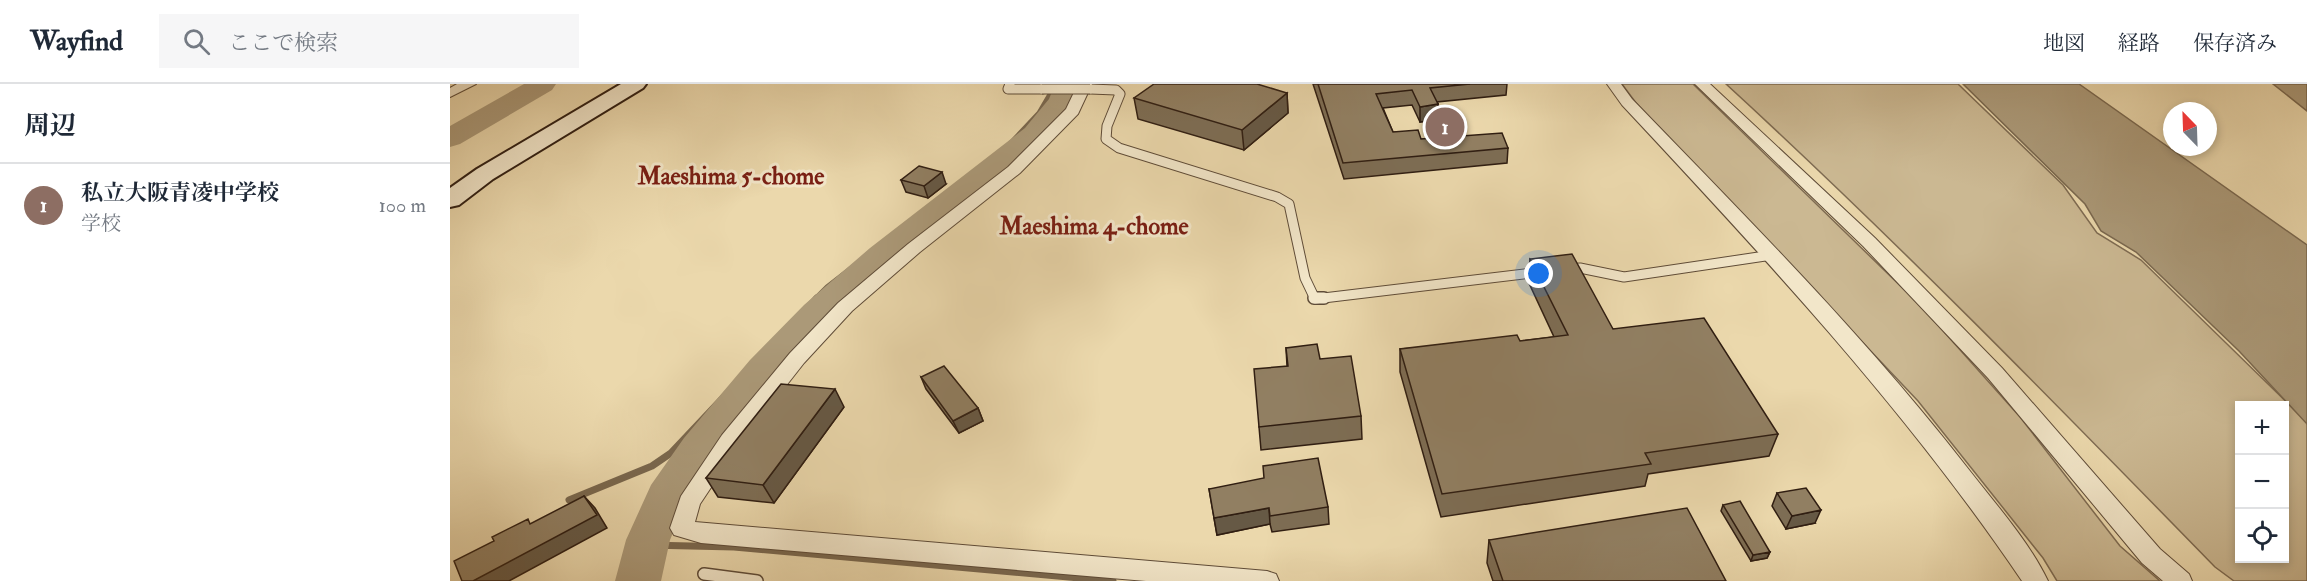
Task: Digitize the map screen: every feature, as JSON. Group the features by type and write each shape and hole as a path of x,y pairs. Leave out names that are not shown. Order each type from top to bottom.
{"street":[{"path":"450,93 469,84"},
{"path":"450,200 505,162 636,84"},
{"path":"1614,84 1627,102 1838,324 1942,453 2008,539 2036,581"},
{"path":"1702,84 1885,258 1995,373 2151,556 2180,581"},
{"path":"1088,86 1072,111 1014,170 914,248 845,307 797,358 730,441 690,502 682,528 701,533 1267,581"}],"lane":[{"path":"1011,84 1008,88 1042,89 1088,86 1116,90 1120,94 1107,126 1106,139 1119,148 1276,197 1289,204 1305,278 1315,299 1548,271"},
{"path":"1559,270 1580,268 1624,277 1772,255"},
{"path":"704,574 757,581"}],"shaded area":[{"path":"1622,84 1693,84 1920,305 2020,417 2120,546 2160,581 2057,581 2043,558 1918,401 1636,103"},
{"path":"1726,84 1958,84 2063,185 2097,233 2141,260 2285,401 2235,401 2235,563 2289,563 2289,404 2307,422 2307,581 2234,581 2215,567 1974,322"},
{"path":"1963,84 2079,84 2163,143 2163,156 2181,156 2307,245 2307,424 2289,405 2289,401 2286,401 2239,351 2136,252 2101,231 2085,204"},
{"path":"2273,84 2307,84 2307,111"}],"building":[{"path":"1154,84 1257,84 1287,93 1242,130 1134,98"},
{"path":"1318,84 1470,84 1430,88 1438,104 1420,107 1412,90 1376,94 1393,132 1418,130 1421,139 1502,133 1508,148 1343,163"},
{"path":"919,166 942,172 924,186 901,180"},
{"path":"1572,254 1613,329 1704,318 1778,434 1645,453 1651,464 1442,494 1400,349 1517,335 1520,341 1568,335 1530,259"},
{"path":"1317,344 1320,359 1351,356 1361,416 1259,427 1254,369 1288,366 1286,348"},
{"path":"944,366 978,408 953,421 921,377"},
{"path":"781,384 835,389 763,485 706,478"},
{"path":"1318,458 1328,507 1270,516 1269,508 1214,518 1209,489 1264,478 1263,466"},
{"path":"1806,488 1821,510 1792,516 1777,493"},
{"path":"584,496 597,515 473,581 462,581 454,561 494,541 492,537 528,519 530,524"},
{"path":"1740,501 1770,552 1753,555 1723,505"},
{"path":"1687,508 1726,581 1503,581 1489,540"}],"waterway":[{"path":"450,138 543,84"},
{"path":"815,299 827,287 1007,147 1039,113 1056,84"},
{"path":"638,581 648,540 666,497 698,449 763,369 816,313 882,255 1035,134 1062,101 1068,84"},
{"path":"569,500 652,466 671,453 817,298"},
{"path":"647,545 734,547 1113,581"}],"place":[{"name":"私立大阪青凌中学校","path":"1445,127"}],"district":[{"name":"Maeshima 5-chome","path":"731,176"},
{"name":"Maeshima 4-chome","path":"1094,226"}]}
